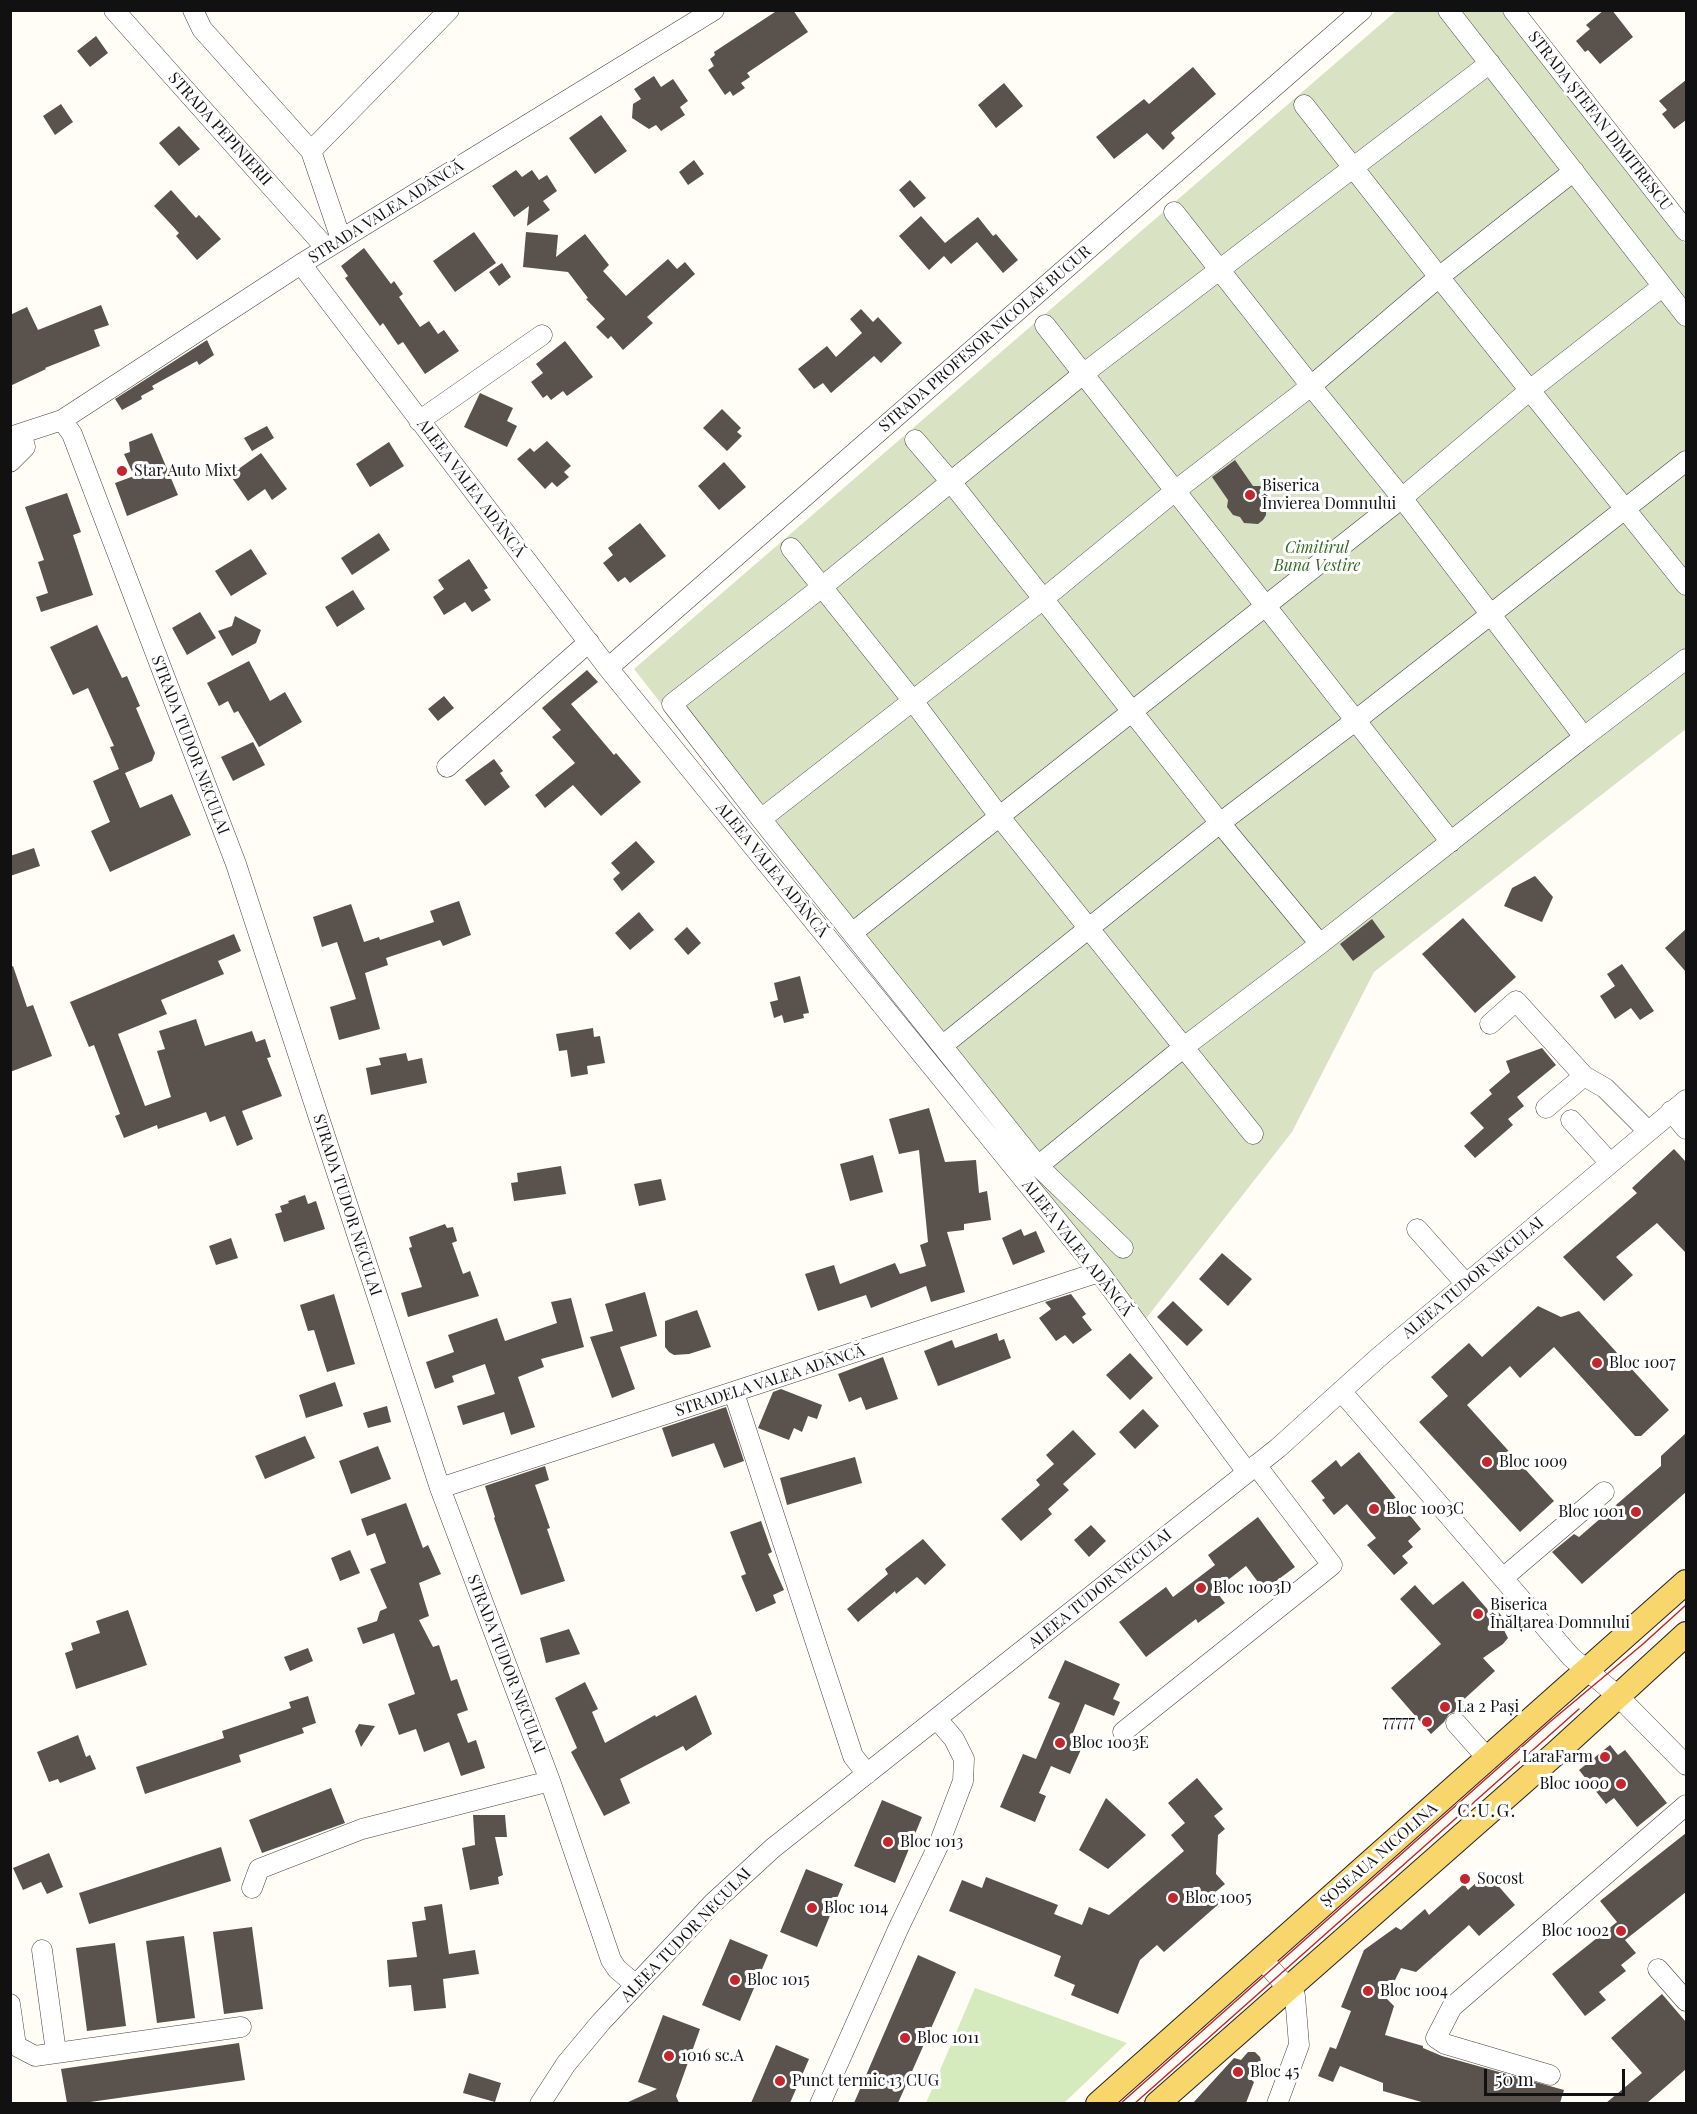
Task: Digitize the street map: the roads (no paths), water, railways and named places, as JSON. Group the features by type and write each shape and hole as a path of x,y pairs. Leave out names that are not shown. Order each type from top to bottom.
{"main road":[{"name":"ȘOSEAUA NICOLINA","path":"1098,2103 1488,1760 1686,1582"},
{"path":"1156,2103 1686,1634"}],"street":[{"name":"STRADA PEPINIERII","path":"114,10 334,244"},
{"path":"193,10 202,29 311,151 334,244"},
{"path":"311,151 449,10"},
{"name":"STRADA VALEA ADÂNCĂ","path":"16,436 62,420 301,264 714,10"},
{"name":"STRADA PROFESOR NICOLAE BUCUR","path":"608,668 1362,10"},
{"path":"1448,10 1686,316"},
{"name":"STRADA ȘTEFAN DIMITRESCU","path":"1513,10 1686,231"},
{"path":"1123,1248 1038,1166 672,704 822,587 1083,374 1490,63"},
{"path":"1304,105 1439,278 1686,585"},
{"path":"761,819 914,701 1175,491 1311,386 1439,278 1574,171"},
{"path":"1174,213 1402,498 1584,737"},
{"name":"ALEEA VALEA ADÂNCĂ","path":"301,264 608,668 1099,1272 1251,1468 1332,1565 1123,1732"},
{"path":"852,933 1402,498 1530,390 1664,286"},
{"path":"1045,325 1451,842"},
{"path":"419,421 542,335"},
{"name":"STRADA TUDOR NECULAI","path":"62,420 72,434 236,864 441,1488 550,1781 611,1960 617,1969 636,1985"},
{"path":"10,462 25,447 16,436"},
{"path":"915,440 951,482 1220,823 1320,944"},
{"path":"942,1046 1220,823 1355,721 1686,461"},
{"path":"791,548 914,701 999,816 1252,1134"},
{"path":"447,767 589,642"},
{"path":"1038,1166 1184,1047 1686,659"},
{"path":"1490,1024 1516,1001 1584,1076 1605,1088 1648,1131"},
{"path":"1546,1108 1584,1076"},
{"path":"1679,1106 1686,1129"},
{"name":"ALEEA TUDOR NECULAI","path":"540,2103 566,2064 636,1985 713,1902 773,1848 1278,1448 1466,1284 1679,1106"},
{"path":"1571,1120 1610,1163"},
{"path":"1417,1229 1466,1284"},
{"name":"STRADELA VALEA ADÂNCĂ","path":"441,1488 1099,1272"},
{"path":"1341,1391 1571,1657 1618,1696 1686,1765"},
{"path":"734,1392 853,1756 867,1774"},
{"path":"1503,1578 1604,1492"},
{"path":"820,2103 939,1844 963,1780 964,1759 954,1739 937,1719"},
{"path":"1456,1723 1488,1760"},
{"path":"252,1888 259,1869 362,1829 550,1781"},
{"path":"1550,2075 1444,2044 1436,2038 1452,2007 1619,1853 1686,1805"},
{"path":"42,1950 56,2052"},
{"path":"1262,1959 1295,1996 1299,2046 1285,2101"},
{"path":"1658,1969 1686,2001"},
{"path":"10,2004 16,2046 35,2056 241,2026"}],"tram line":[{"path":"1120,2104 1551,1721 1686,1605"},
{"path":"1134,2104 1579,1709"}],"place":[{"name":"Star Auto Mixt","path":"122,471"},
{"name":"Biserica Învierea Domnului","path":"1250,495"},
{"name":"Bloc 1007","path":"1597,1363"},
{"name":"Bloc 1009","path":"1487,1462"},
{"name":"Bloc 1003C","path":"1374,1509"},
{"name":"Bloc 1001","path":"1636,1512"},
{"name":"Bloc 1003D","path":"1201,1588"},
{"name":"Biserica Înălțarea Domnului","path":"1478,1614"},
{"name":"La 2 Pași","path":"1445,1707"},
{"name":"77777","path":"1427,1722"},
{"name":"Bloc 1003E","path":"1060,1743"},
{"name":"LaraFarm","path":"1605,1757"},
{"name":"Bloc 1000","path":"1621,1784"},
{"name":"Bloc 1013","path":"888,1842"},
{"name":"Socost","path":"1465,1879"},
{"name":"Bloc 1005","path":"1173,1898"},
{"name":"Bloc 1014","path":"812,1908"},
{"name":"Bloc 1002","path":"1621,1931"},
{"name":"Bloc 1015","path":"735,1980"},
{"name":"Bloc 1004","path":"1368,1991"},
{"name":"Bloc 1011","path":"905,2038"},
{"name":"1016 sc.A","path":"669,2056"},
{"name":"Bloc 45","path":"1238,2072"},
{"name":"Punct termic 13 CUG","path":"780,2081"}],"district":[{"name":"C.U.G.","path":"1487,1811"}],"park label":[{"name":"Cimitirul Buna Vestire","path":"1317,557"}]}
